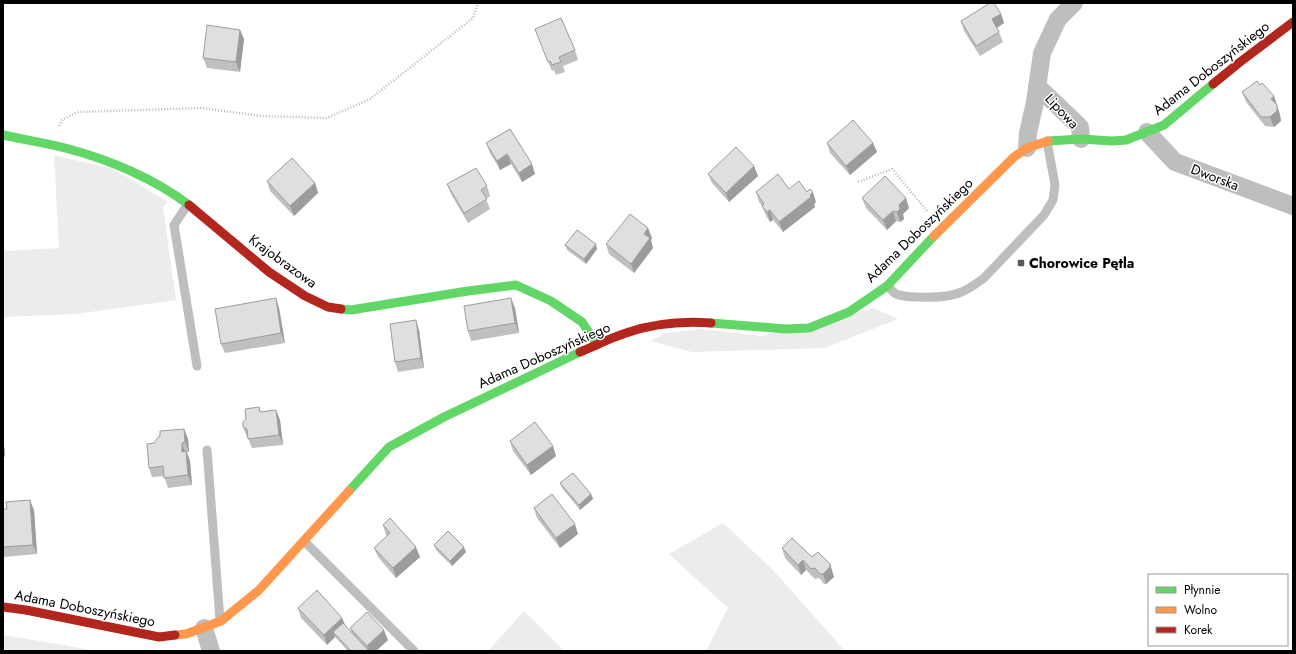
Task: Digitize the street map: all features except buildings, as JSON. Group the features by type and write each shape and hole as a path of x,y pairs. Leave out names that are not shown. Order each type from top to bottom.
{"street":[{"name":"Lipowa","path":"1027,148 1028,133 1042,53 1058,19 1074,3"},
{"name":"Adama Doboszyńskiego","path":"3,607 26,610 159,637 186,634 220,621 259,590 389,447 458,410 565,358 626,333 648,327 697,322 786,329 809,328 848,312 887,286 941,228 1014,157 1027,148 1047,141 1126,140 1164,125 1240,62 1293,22"},
{"name":"Lipowa","path":"1037,86 1080,127 1082,140"},
{"name":"Dworska","path":"1147,132 1175,162 1293,206"},
{"name":"Krajobrazowa","path":"3,135 68,149 106,162 156,184 188,204 269,272 305,296 328,307 351,310 468,291 516,285 551,301 582,322 597,345"},
{"path":"204,628 211,651"}],"lane":[{"path":"887,286 896,294 912,297 936,297 958,294 974,286 984,278 1044,215 1053,200 1056,185 1047,141"},
{"path":"188,204 174,225 197,366"},
{"path":"207,450 220,621"},
{"path":"304,541 414,651"}],"path":[{"path":"52,145 62,120 77,112 201,108 261,116 327,118 370,99 473,18 478,3"},
{"path":"858,182 892,168 941,228"}],"shaded area":[{"path":"54,155 114,169 168,202 163,207 176,300 76,314 3,317 3,251 59,248"},
{"path":"874,308 898,319 825,348 692,352 651,341 665,333 702,329 761,336"},
{"path":"723,523 774,571 845,651 706,651 728,608 669,554"},
{"path":"524,611 564,651 488,651"},
{"path":"3,635 64,645 94,651 3,651"}],"traffic: fast":[{"path":"1048,141 1081,139 1112,141 1126,140 1164,125 1213,84"},
{"path":"3,135 85,153 132,171 162,187 189,205"},
{"path":"711,323 786,329 809,328 849,312 887,286 934,236"},
{"path":"341,309 351,310 468,291 516,285 551,301 582,322 597,345"},
{"path":"349,491 389,447 444,417 580,352"}],"traffic: slow":[{"path":"934,236 1014,157 1027,148 1048,141"},
{"path":"175,635 186,634 221,621 259,590 349,491"}],"traffic: jam":[{"path":"1213,84 1293,22"},
{"path":"189,205 269,272 305,296 328,307 341,309"},
{"path":"580,352 620,335 646,327 690,322 711,323"},
{"path":"3,607 26,610 159,637 175,635"}],"place":[{"name":"Chorowice Pętla","path":"1021,263"}]}
